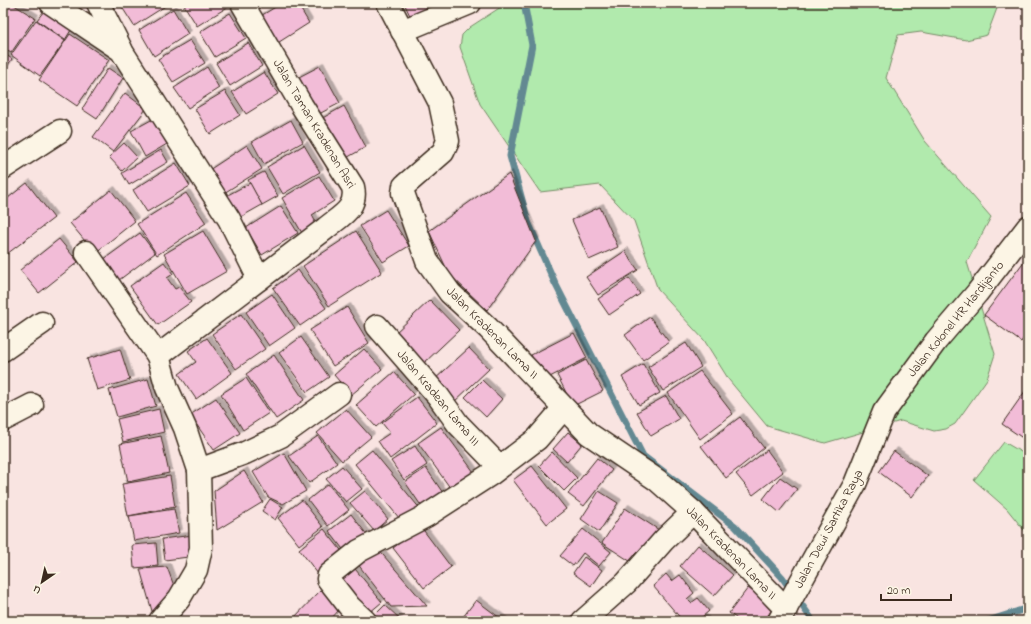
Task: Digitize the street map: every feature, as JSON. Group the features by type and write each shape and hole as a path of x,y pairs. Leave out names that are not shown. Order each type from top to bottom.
{"street":[{"path":"51,3 121,50"},
{"path":"98,3 121,50 229,219 259,279"},
{"name":"Jalan Taman Kradenan Asri","path":"158,356 351,208 355,196 354,187 302,106 242,3"},
{"name":"Jalan Kradenan Lama II","path":"388,3 440,103 448,141 443,152 404,186 403,193 427,261 450,293 522,363 563,409 589,434 657,480 693,512 784,611"},
{"path":"402,30 470,3"},
{"path":"3,168 60,131"},
{"name":"Jalan Kolonel HR Hardijanto","path":"884,412 936,341 978,293 1028,227"},
{"path":"86,252 158,356 167,388 185,428 199,470 201,548 196,570 179,599 160,621"},
{"path":"3,350 42,323"},
{"name":"Jalan Kradean Lama III","path":"377,326 438,396 458,424 495,462 501,466"},
{"path":"199,470 245,453 281,436 339,394"},
{"path":"3,420 32,405"},
{"path":"364,621 349,606 328,579 359,551 426,516 501,466 537,439 563,409"},
{"name":"Jalan Dewi Sartika Raya","path":"784,611 810,568 855,484 884,412"},
{"path":"583,621 626,583 664,540 693,512"}],"green space":[{"path":"507,3 999,3 987,35 966,40 921,32 898,35 886,78 925,141 991,217 967,262 995,354 987,379 955,424 946,429 934,431 901,421 825,443 767,426 729,380 704,340 658,290 634,221 600,185 540,192 480,104 460,47 462,35 470,27"},
{"path":"1004,442 1028,456 1028,535 1007,509 974,480"}],"building":[{"path":"11,3 35,18 11,53 3,48 3,14"},
{"path":"166,3 167,5 134,26 120,4"},
{"path":"187,3 230,3 231,5 197,26 184,5"},
{"path":"282,3 297,3 309,23 276,44 259,17"},
{"path":"404,3 444,3 413,22"},
{"path":"173,9 188,34 154,56 139,30"},
{"path":"44,11 71,30 65,40 37,20"},
{"path":"230,13 246,38 215,57 200,32"},
{"path":"36,20 65,41 40,76 11,55"},
{"path":"70,34 109,60 77,106 39,80"},
{"path":"190,40 205,63 173,82 158,59"},
{"path":"248,43 262,66 230,86 216,63"},
{"path":"3,53 12,59 3,72"},
{"path":"320,66 340,103 317,115 297,78"},
{"path":"207,67 219,88 188,108 174,88"},
{"path":"108,68 123,78 97,119 82,109"},
{"path":"264,72 278,94 246,114 232,92"},
{"path":"225,91 240,115 210,134 195,109"},
{"path":"125,93 146,109 113,152 93,137"},
{"path":"344,106 366,147 341,161 319,120"},
{"path":"153,119 167,144 145,157 131,131"},
{"path":"291,120 303,142 264,164 252,142"},
{"path":"124,143 137,157 122,171 109,157"},
{"path":"247,145 262,169 224,193 209,170"},
{"path":"304,145 320,172 283,194 267,167"},
{"path":"161,150 168,162 129,185 122,173"},
{"path":"176,163 190,186 147,212 133,190"},
{"path":"264,172 278,196 262,205 248,180"},
{"path":"509,174 536,241 487,310 449,274 429,231"},
{"path":"319,176 334,201 312,215 317,225 302,233 282,198"},
{"path":"27,183 54,218 3,257 3,202"},
{"path":"250,183 262,205 239,218 226,196"},
{"path":"111,190 135,221 95,253 70,223"},
{"path":"186,193 206,223 157,255 137,224"},
{"path":"281,206 298,233 262,255 246,228"},
{"path":"600,207 618,247 589,260 572,220"},
{"path":"386,210 409,246 383,262 360,226"},
{"path":"203,231 227,271 187,294 164,254"},
{"path":"356,231 382,272 329,306 303,266"},
{"path":"140,233 155,253 111,286 96,265"},
{"path":"59,239 78,262 39,293 20,270"},
{"path":"625,251 638,270 598,295 586,277"},
{"path":"1028,256 1028,332 1021,342 984,315"},
{"path":"164,262 173,274 167,278 175,289 179,287 191,302 158,325 130,286"},
{"path":"298,270 326,308 300,326 273,288"},
{"path":"629,278 640,294 609,315 598,299"},
{"path":"272,294 295,328 269,346 246,312"},
{"path":"430,300 459,330 423,364 394,334"},
{"path":"347,307 369,343 333,366 310,330"},
{"path":"241,314 265,349 236,369 212,334"},
{"path":"650,317 669,342 643,360 625,335"},
{"path":"574,333 587,358 544,380 531,355"},
{"path":"301,337 329,377 307,392 279,353"},
{"path":"207,338 232,373 196,399 179,374 196,362 188,351"},
{"path":"686,343 701,367 663,391 648,367"},
{"path":"469,348 489,369 453,403 433,381"},
{"path":"120,349 130,380 97,390 87,359"},
{"path":"364,349 382,369 351,395 334,375"},
{"path":"274,355 304,400 276,419 246,374"},
{"path":"586,360 603,391 573,406 557,375"},
{"path":"643,364 660,393 639,405 622,377"},
{"path":"700,371 733,414 700,439 668,393"},
{"path":"394,372 414,394 376,427 356,405"},
{"path":"246,378 269,413 243,430 221,394"},
{"path":"148,379 156,406 117,417 109,390"},
{"path":"482,380 502,399 486,417 465,397"},
{"path":"1028,387 1028,439 1027,441 1002,424"},
{"path":"666,396 679,419 651,436 637,412"},
{"path":"417,397 437,423 390,459 378,441 390,433 382,423"},
{"path":"216,398 240,433 214,450 190,415"},
{"path":"159,409 164,432 123,442 117,419"},
{"path":"346,409 371,437 342,461 317,433"},
{"path":"740,417 764,448 726,478 701,446"},
{"path":"441,427 479,479 456,496 418,443"},
{"path":"568,432 582,444 567,462 553,449"},
{"path":"161,436 169,473 128,482 120,444"},
{"path":"318,436 337,463 309,483 289,456"},
{"path":"415,446 427,465 404,480 391,461"},
{"path":"372,450 421,510 404,524 355,464"},
{"path":"767,450 783,472 753,495 736,474"},
{"path":"894,451 928,476 912,497 879,472"},
{"path":"552,452 577,478 564,491 539,466"},
{"path":"284,453 306,491 283,504 268,497 253,472"},
{"path":"597,458 612,470 584,506 568,494"},
{"path":"342,466 362,489 346,502 326,479"},
{"path":"532,466 566,509 547,524 513,480"},
{"path":"426,468 443,493 422,507 405,482"},
{"path":"244,471 263,502 217,530 214,491"},
{"path":"170,476 175,507 128,516 122,484"},
{"path":"780,477 797,489 779,512 763,499"},
{"path":"328,484 349,510 328,526 308,500"},
{"path":"365,491 388,519 374,531 350,503"},
{"path":"599,491 618,503 599,532 581,519"},
{"path":"270,499 283,507 275,520 262,511"},
{"path":"302,500 323,527 299,545 278,518"},
{"path":"625,508 659,530 636,565 602,543"},
{"path":"174,509 179,533 134,541 129,516"},
{"path":"351,514 371,540 349,557 329,531"},
{"path":"421,527 451,567 424,588 393,548"},
{"path":"324,529 344,554 318,574 299,549"},
{"path":"583,529 611,552 599,566 583,553 573,566 560,556"},
{"path":"193,535 196,556 165,560 162,539"},
{"path":"156,543 158,566 134,568 132,545"},
{"path":"698,545 733,575 714,596 680,566"},
{"path":"377,548 427,606 391,607 357,563"},
{"path":"584,557 602,570 591,586 573,573"},
{"path":"351,564 382,602 363,618 331,580"},
{"path":"167,567 177,594 154,618 140,569"},
{"path":"666,574 672,581 680,575 694,593 687,599 691,603 698,598 709,611 702,617 706,621 683,621 653,586"},
{"path":"748,588 774,607 764,621 740,621 729,613"},
{"path":"321,590 340,609 329,621 291,621"},
{"path":"476,600 504,621 460,621"},
{"path":"385,605 400,619 398,621 369,621"},
{"path":"345,611 357,621 336,621"}],"waterway":[{"path":"524,3 532,45 510,156 528,222 555,283 643,456 735,526 782,577 813,621"},
{"path":"988,621 1028,608"}]}
